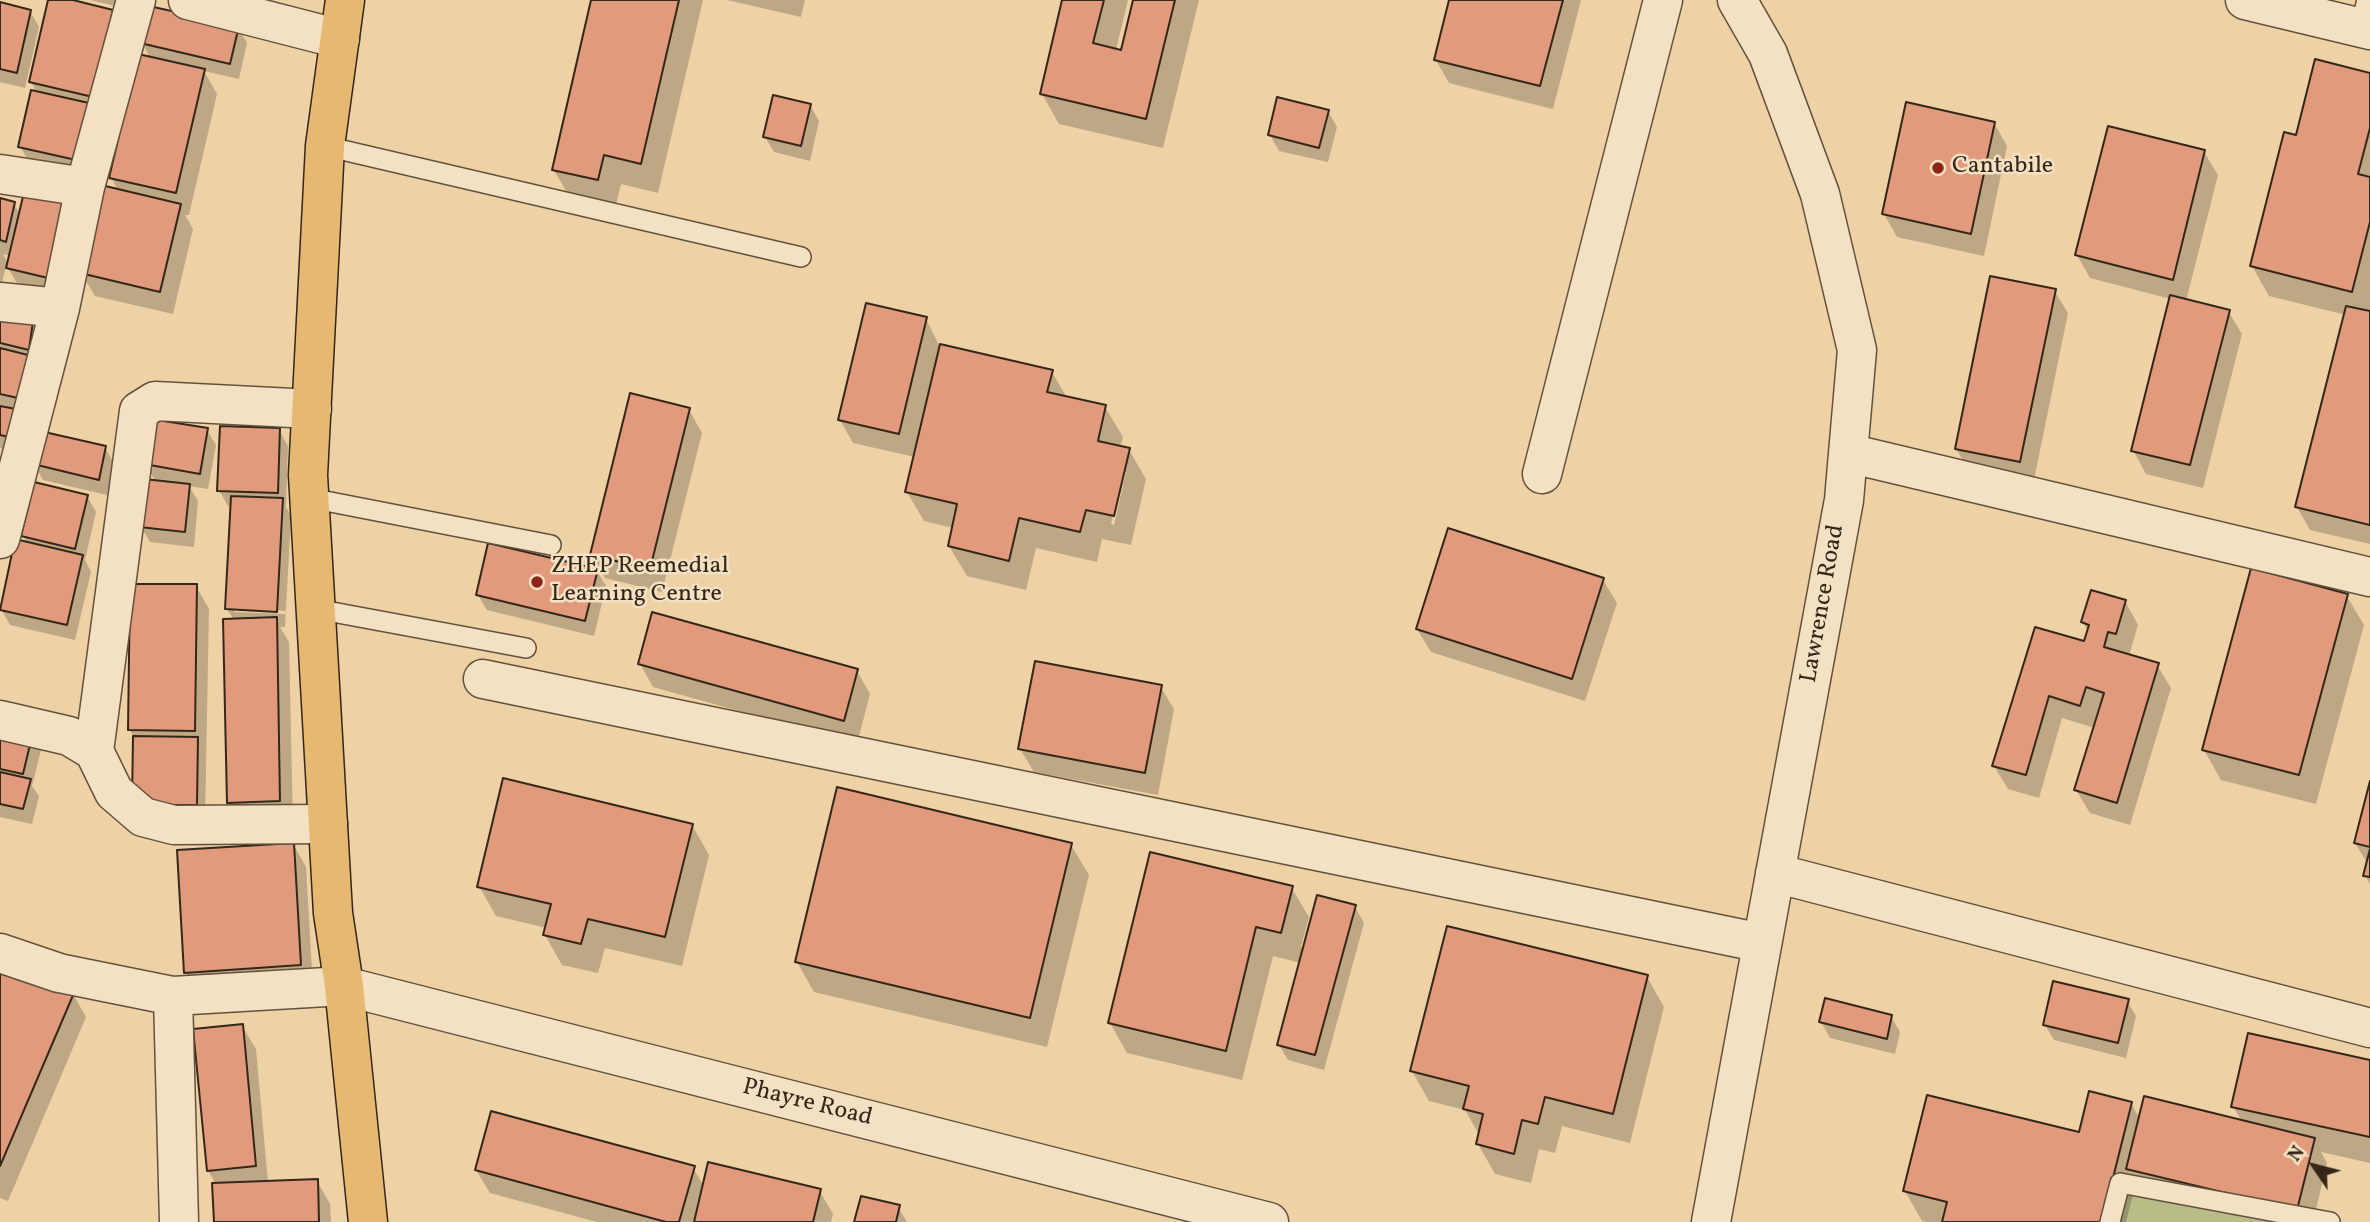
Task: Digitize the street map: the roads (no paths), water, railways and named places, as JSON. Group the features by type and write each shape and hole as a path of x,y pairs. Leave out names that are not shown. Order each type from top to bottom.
{"highway":[{"path":"345,0 325,146 310,498 333,913 344,986 368,1222"}],"street":[{"path":"188,0 340,39"},
{"path":"1542,474 1663,0"},
{"name":"Lawrence Road","path":"1711,1222 1844,500 1857,350 1820,194 1768,54 1737,0"},
{"path":"2245,0 2366,20"},
{"path":"0,538 60,308 125,1"},
{"path":"0,174 85,187"},
{"path":"0,302 60,308"},
{"path":"94,751 139,411 155,401 312,409"},
{"path":"1848,453 2370,577"},
{"path":"483,680 1762,943"},
{"path":"0,720 69,736 94,751 114,792 143,817 174,825 328,824"},
{"path":"1775,873 2370,1028"},
{"name":"Phayre Road","path":"0,953 59,973 173,996 344,986 1269,1222"},
{"path":"173,996 179,1222"}],"lane":[{"path":"325,146 802,257"},
{"path":"310,498 551,545"},
{"path":"316,609 526,648"},
{"path":"2110,1222 2120,1183 2330,1222"}],"place":[{"name":"Cantabile","path":"1938,168"},
{"name":"ZHEP Reemedial Learning Centre","path":"537,582"}]}
